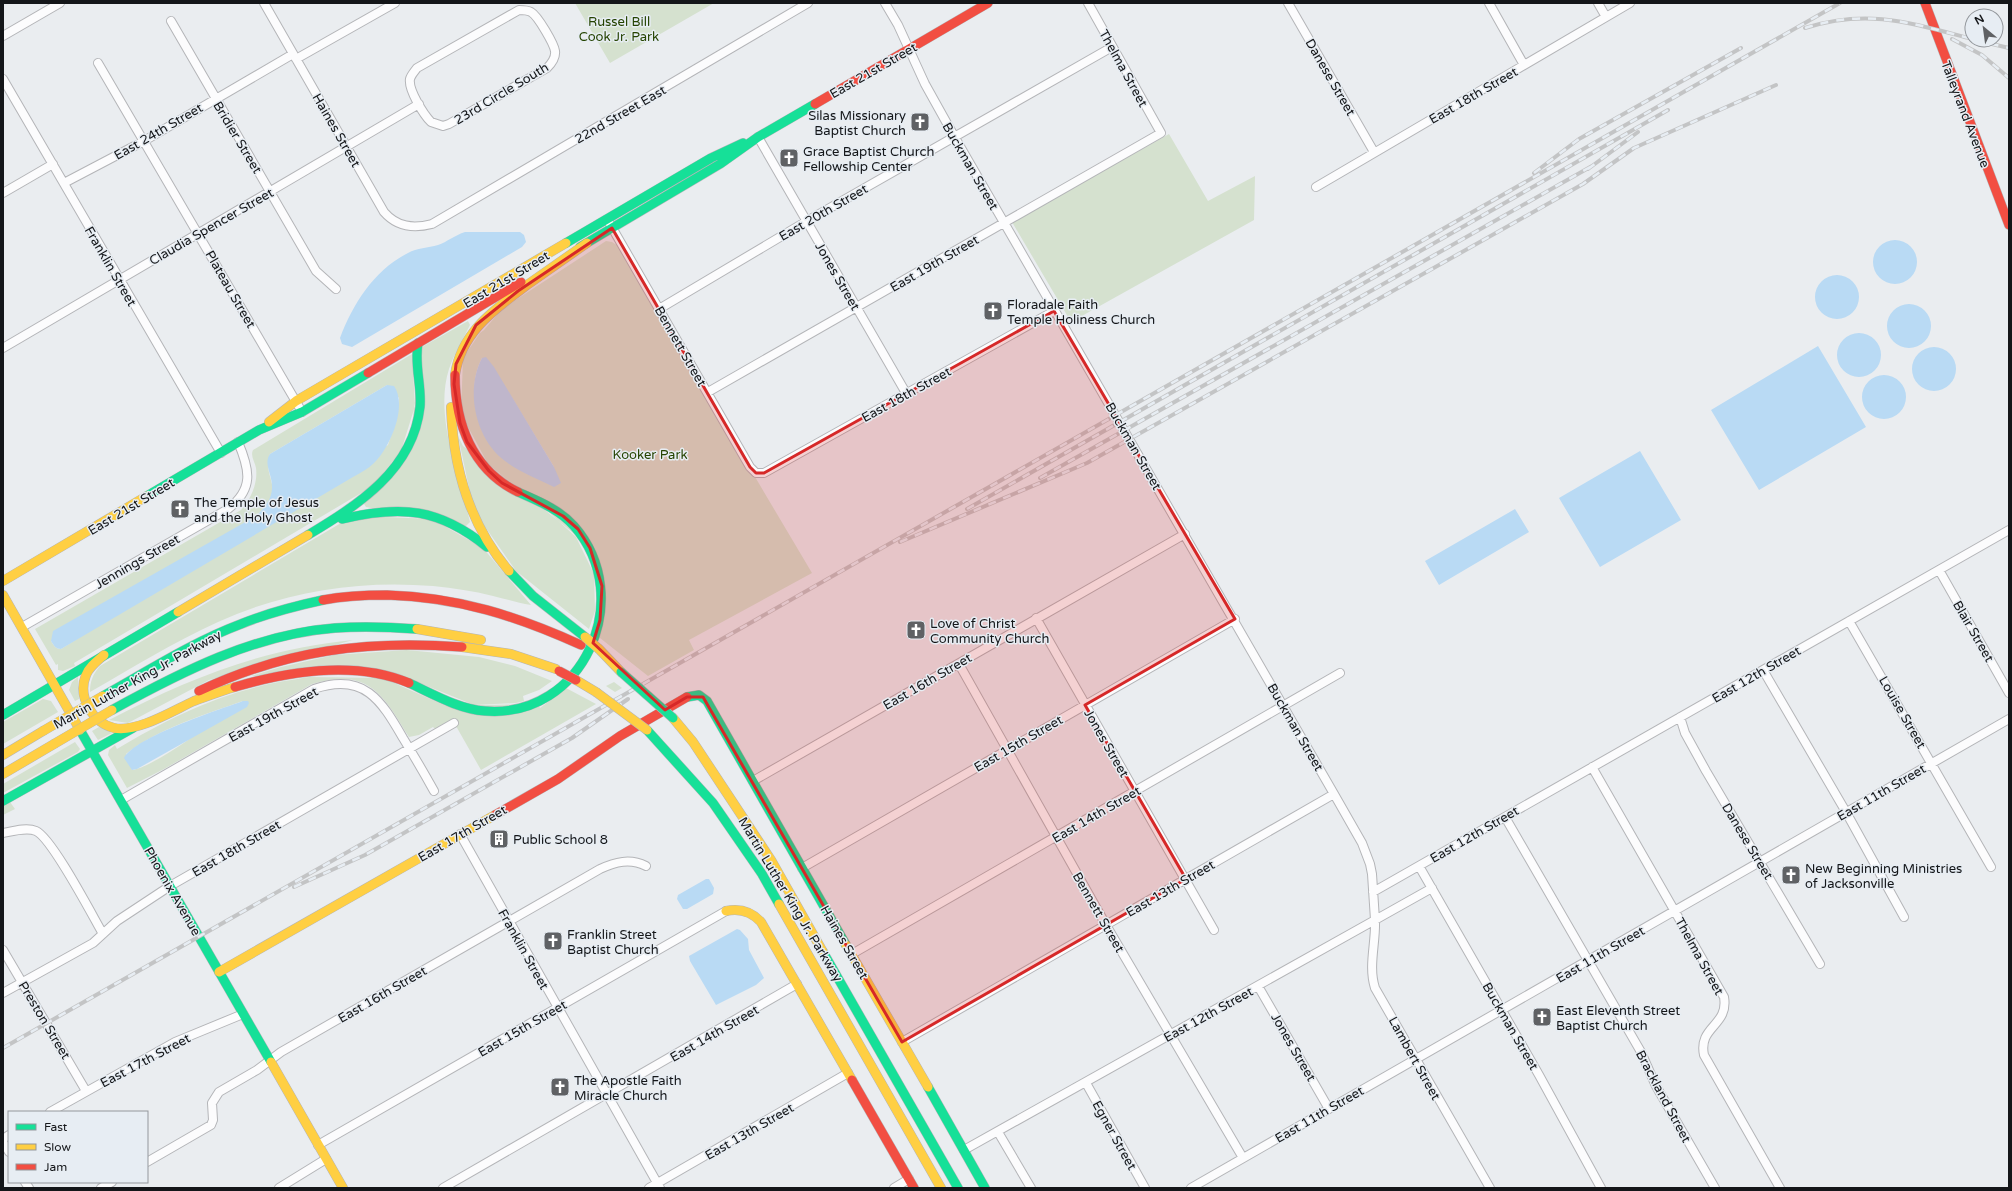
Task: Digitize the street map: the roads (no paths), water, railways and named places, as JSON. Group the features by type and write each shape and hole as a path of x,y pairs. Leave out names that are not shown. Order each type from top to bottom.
{"main road":[{"name":"East 21st Street","path":"3,581 259,430 302,412 720,164 758,137 988,3"},
{"name":"Talleyrand Avenue","path":"1925,3 2009,225"},
{"name":"East 21st Street","path":"259,430 296,401 711,158 758,137"},
{"path":"583,641 536,600 516,580 499,559 477,523 469,506 456,468 450,428 450,404 459,358 464,345 476,325 491,310 587,243"},
{"path":"3,715 315,531 378,488 402,459 416,426 420,407 420,385 416,350 418,343 428,325"},
{"path":"104,655 89,668 83,681 86,700 91,712 106,726 126,729 202,698 240,685 310,672 360,671 388,676 457,705 488,711 525,707 536,702 568,682 583,662 598,631 602,586 597,566 590,548 578,529 552,508 502,483 489,471 477,456 467,442 460,423 454,384"},
{"path":"315,531 342,519 361,514 399,510 415,512 451,522 466,530 499,559"},
{"name":"Martin Luther King Jr. Parkway","path":"3,755 197,643 240,624 305,604 351,596 406,594 464,602 494,609 583,641 598,652 673,718 693,742 771,860 958,1188"},
{"name":"Phoenix Avenue","path":"3,595 343,1188"},
{"name":"Martin Luther King Jr. Parkway","path":"3,774 174,675 221,655 277,637 324,629 370,626 434,630 496,644 558,670 596,692 647,730 713,804 762,874 941,1188"},
{"path":"3,801 209,686 238,673 298,657 344,649 407,643 461,646 506,653 558,670"},
{"name":"East 17th Street","path":"219,972 558,779 620,736 687,697 694,695 703,697"},
{"name":"Haines Street","path":"703,697 753,781 985,1188"},
{"path":"726,911 739,909 751,913 757,917 914,1188"}],"street":[{"path":"3,36 60,3"},
{"name":"Haines Street","path":"264,3 389,218 408,227 419,227 432,224"},
{"name":"East 24th Street","path":"64,183 144,141 215,99 395,3"},
{"name":"22nd Street East","path":"432,224 808,3"},
{"name":"Buckman Street","path":"885,3 925,84 954,136 1054,311 1284,705 1365,850 1372,874 1373,892"},
{"name":"Thelma Street","path":"1088,3 1161,133"},
{"name":"Danese Street","path":"1288,3 1374,152"},
{"path":"1488,3 1524,65"},
{"path":"1598,3 1606,17"},
{"name":"East 18th Street","path":"1316,187 1630,3"},
{"name":"23rd Circle South","path":"526,10 532,12 537,17 554,46 554,58 547,68 449,124 442,126 432,122 419,104 410,85 412,74 417,68 513,12 526,10"},
{"name":"Bridier Street","path":"171,21 316,271 336,289"},
{"name":"East 20th Street","path":"659,309 807,221 1112,47"},
{"name":"Plateau Street","path":"98,63 302,412"},
{"name":"Franklin Street","path":"3,79 221,453"},
{"name":"Claudia Spencer Street","path":"3,348 419,104"},
{"name":"East 19th Street","path":"708,392 1161,133"},
{"name":"Jones Street","path":"758,137 906,393"},
{"path":"3,194 52,164"},
{"name":"Bennett Street","path":"607,219 750,467 756,473"},
{"name":"East 18th Street","path":"756,473 764,473 906,393 928,383 1054,311"},
{"name":"Jennings Street","path":"22,627 238,502 244,492 248,470 238,442"},
{"name":"East 12th Street","path":"1373,892 2009,530"},
{"name":"East 16th Street","path":"753,781 1185,534"},
{"name":"Blair Street","path":"1939,570 2009,693"},
{"name":"Jones Street","path":"1036,618 1214,930"},
{"name":"East 15th Street","path":"802,868 1234,619"},
{"name":"Louise Street","path":"1849,621 1932,762 1991,867"},
{"name":"Bennett Street","path":"958,664 1008,749 1106,925 1243,1158"},
{"path":"1763,670 1846,812 1904,917"},
{"name":"East 14th Street","path":"852,954 1340,674"},
{"name":"East 19th Street","path":"121,800 314,689 329,685 351,685 374,696 386,709 410,749"},
{"name":"Danese Street","path":"1680,717 1685,733 1820,964"},
{"name":"East 11th Street","path":"1191,1188 2009,719"},
{"name":"East 18th Street","path":"3,993 93,943 117,921 170,886 454,724"},
{"path":"410,749 434,791"},
{"name":"Thelma Street","path":"1592,767 1724,997 1725,1006 1723,1014 1706,1036 1703,1049 1704,1055 1780,1188"},
{"name":"East 13th Street","path":"902,1042 1334,794"},
{"name":"Brackland Street","path":"1505,817 1640,1052 1656,1086 1715,1188"},
{"path":"3,834 30,829 38,832 52,846 103,934"},
{"name":"Franklin Street","path":"460,834 659,1186"},
{"name":"East 16th Street","path":"148,1161 211,1125 213,1120 212,1103 219,1092 288,1048 508,921 609,865 633,862 646,866"},
{"name":"Buckman Street","path":"1419,866 1502,1010 1600,1188"},
{"name":"East 12th Street","path":"964,1150 1172,1035 1432,888"},
{"path":"1373,892 1375,920"},
{"name":"East 15th Street","path":"318,1145 726,911"},
{"name":"Lambert Street","path":"1375,920 1371,974 1375,988 1487,1187"},
{"name":"Preston Street","path":"3,950 86,1091"},
{"name":"East 14th Street","path":"443,1188 607,1095 797,984"},
{"name":"Jones Street","path":"1258,986 1329,1109"},
{"name":"East 17th Street","path":"52,1111 175,1042 243,1014"},
{"name":"East 13th Street","path":"649,1188 659,1186 848,1073"},
{"name":"Egner Street","path":"1086,1083 1145,1188"},
{"path":"998,1132 1031,1188"},
{"path":"3,1140 8,1150"},
{"path":"279,1188 326,1159"},
{"path":"894,1188 909,1179"},
{"path":"101,1188 110,1183"}],"water":[{"path":"465,232 520,232 524,235 526,242 522,247 352,347 342,344 340,338 351,313 366,289 375,278 396,260 411,251 438,245"},
{"path":"1895,240 1907,244 1913,250 1917,262 1913,274 1907,280 1895,284 1883,280 1877,274 1873,262 1877,250 1883,244"},
{"path":"1837,275 1849,279 1855,285 1859,297 1855,309 1849,315 1837,319 1825,315 1819,309 1815,297 1819,285 1825,279"},
{"path":"1909,304 1921,308 1927,314 1931,326 1927,338 1921,344 1909,348 1897,344 1891,338 1887,326 1891,314 1897,308"},
{"path":"1859,333 1871,337 1877,343 1881,355 1877,367 1871,373 1859,377 1847,373 1841,367 1837,355 1841,343 1847,337"},
{"path":"1818,346 1866,427 1759,490 1711,410"},
{"path":"1934,347 1946,351 1952,357 1956,369 1952,381 1946,387 1934,391 1922,387 1916,381 1912,369 1916,357 1922,351"},
{"path":"486,357 494,367 554,467 561,483 554,487 510,465 495,452 486,440 476,413 474,384 482,358"},
{"path":"1884,375 1896,379 1902,385 1906,397 1902,409 1896,415 1884,419 1872,415 1866,409 1862,397 1866,385 1872,379"},
{"path":"387,385 394,386 398,394 398,415 386,447 380,456 369,467 61,649 54,646 51,641 53,631 256,516 266,505 271,496 272,487 268,466 270,454"},
{"path":"1640,451 1681,520 1600,567 1559,498"},
{"path":"1515,509 1529,532 1439,585 1425,561"},
{"path":"243,701 248,701 249,703 247,707 137,769 132,770 124,758 131,750 160,733 197,717"},
{"path":"706,879 709,879 714,888 713,894 687,909 683,909 677,899 678,895"},
{"path":"737,929 740,930 748,939 749,950 764,978 756,985 716,1005 690,961 689,956"}],"railway":[{"path":"3,1048 1840,3"},
{"path":"1805,28 1828,22 1869,18 1909,23 1964,37"},
{"path":"1952,39 1982,55 2009,78"},
{"path":"2004,47 2009,48"},
{"path":"1534,173 1579,139 1741,48"},
{"path":"900,542 1087,463 1583,184 1634,148 1776,85"},
{"path":"967,509 1668,110"},
{"path":"1588,169 1638,132"},
{"path":"1040,478 1592,166"},
{"path":"294,887 365,855 572,738 628,699"}],"place":[{"name":"Silas Missionary Baptist Church","path":"920,122"},
{"name":"Grace Baptist Church Fellowship Center","path":"789,158"},
{"name":"Floradale Faith Temple Holiness Church","path":"993,311"},
{"name":"The Temple of Jesus and the Holy Ghost","path":"180,509"},
{"name":"Love of Christ Community Church","path":"916,630"},
{"name":"Public School 8","path":"499,839"},
{"name":"New Beginning Ministries of Jacksonville","path":"1791,875"},
{"name":"Franklin Street Baptist Church","path":"553,941"},
{"name":"East Eleventh Street Baptist Church","path":"1542,1017"},
{"name":"The Apostle Faith Miracle Church","path":"560,1087"}],"park label":[{"name":"Russel Bill Cook Jr. Park","path":"619,28"},
{"name":"Kooker Park","path":"650,454"}]}
